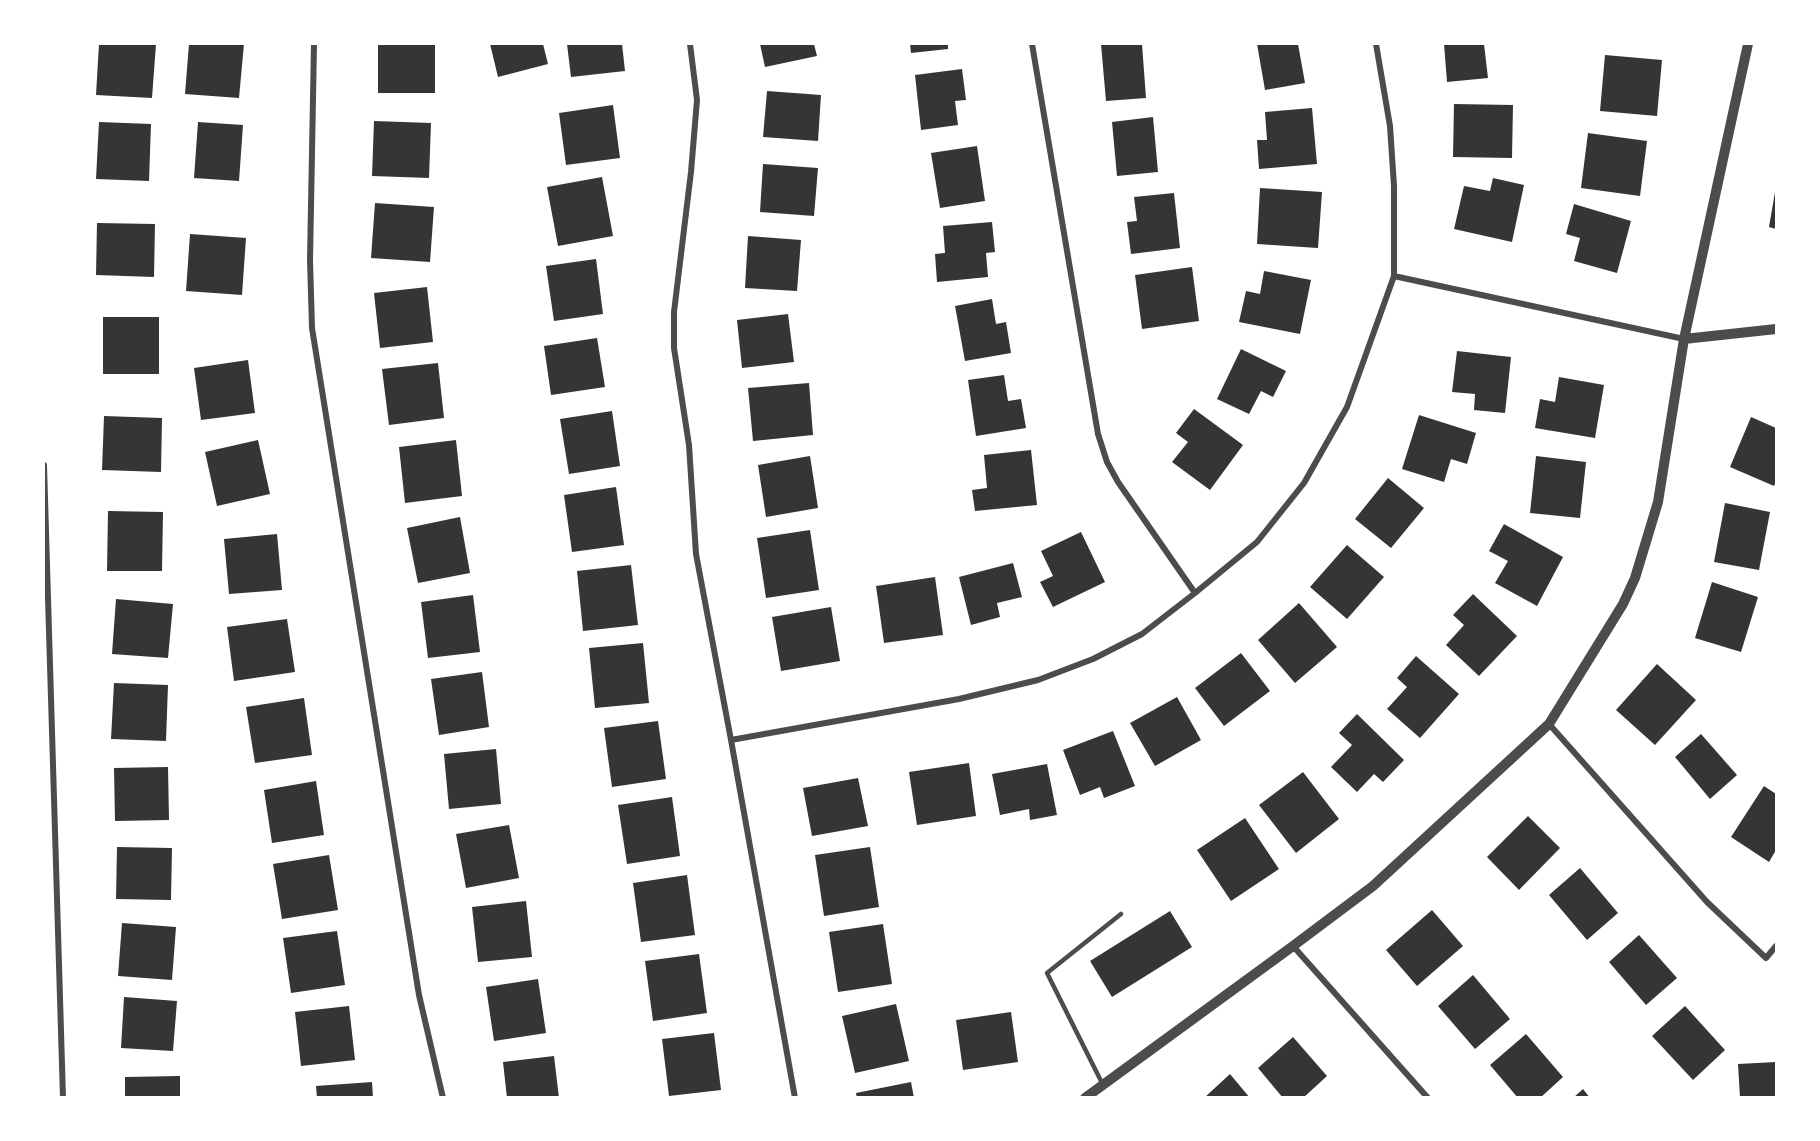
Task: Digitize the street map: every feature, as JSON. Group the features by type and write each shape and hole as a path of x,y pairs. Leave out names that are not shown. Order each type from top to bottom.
{"street":[{"path":"314,44 310,260 312,328 419,995 443,1098"},
{"path":"690,44 697,100 691,172 674,312 674,348 689,445 696,554 795,1098"},
{"path":"1032,44 1098,434 1107,462 1118,482 1195,593"},
{"path":"731,740 959,699 1038,680 1093,659 1142,634 1257,542 1304,483 1347,407 1394,276 1394,186 1390,126 1376,44"},
{"path":"1085,1098 1373,886 1549,724 1623,604 1635,578 1658,502 1684,339 1748,44"},
{"path":"1394,276 1684,339 1776,329"},
{"path":"44,465 63,1098"},
{"path":"1549,724 1707,902 1766,958 1776,946"},
{"path":"1293,946 1428,1098"}],"lane":[{"path":"1103,1085 1047,973 1121,914"}],"building":[{"path":"99,44 156,44 152,98 96,95"},
{"path":"189,44 244,44 239,98 185,94"},
{"path":"378,44 435,44 435,93 378,93"},
{"path":"490,44 543,44 548,64 498,77"},
{"path":"567,44 622,44 625,71 571,77"},
{"path":"760,44 814,44 817,56 765,67"},
{"path":"910,44 948,44 948,49 911,53"},
{"path":"1101,44 1142,44 1146,98 1106,101"},
{"path":"1257,44 1298,44 1305,83 1265,90"},
{"path":"1444,44 1484,44 1488,78 1447,82"},
{"path":"1605,55 1662,60 1657,116 1600,111"},
{"path":"962,69 966,100 955,101 958,125 921,130 915,75"},
{"path":"767,91 821,95 818,141 763,137"},
{"path":"1454,104 1513,105 1512,158 1453,157"},
{"path":"613,105 620,158 566,165 559,113"},
{"path":"1312,108 1317,164 1259,169 1257,140 1267,140 1265,112"},
{"path":"1153,117 1158,172 1117,176 1112,122"},
{"path":"374,121 431,123 429,178 372,176"},
{"path":"99,122 151,124 149,181 96,179"},
{"path":"198,122 243,125 239,181 194,178"},
{"path":"1588,133 1647,141 1640,196 1581,188"},
{"path":"977,146 985,201 940,208 931,153"},
{"path":"763,164 818,168 814,216 760,212"},
{"path":"602,177 613,236 558,246 547,187"},
{"path":"1493,178 1524,185 1512,242 1454,229 1464,186 1490,191"},
{"path":"1260,188 1322,192 1318,248 1257,244"},
{"path":"1776,192 1776,229 1769,227"},
{"path":"1174,193 1180,248 1131,254 1127,222 1137,221 1134,197"},
{"path":"375,203 434,207 430,262 371,258"},
{"path":"1574,204 1631,221 1617,273 1574,261 1580,238 1566,234"},
{"path":"992,222 995,252 986,253 988,277 937,282 935,254 945,253 943,226"},
{"path":"97,223 155,224 154,277 96,275"},
{"path":"190,234 246,238 242,295 186,291"},
{"path":"748,236 801,240 797,291 745,288"},
{"path":"596,259 603,314 554,321 546,266"},
{"path":"1192,267 1199,321 1142,329 1135,275"},
{"path":"1264,271 1311,280 1300,334 1239,322 1246,291 1260,294"},
{"path":"427,287 433,342 380,348 374,293"},
{"path":"992,299 996,324 1006,322 1011,353 965,361 955,306"},
{"path":"788,314 794,362 742,368 737,320"},
{"path":"103,317 159,317 159,374 103,374"},
{"path":"597,338 605,387 551,395 544,346"},
{"path":"1241,349 1286,371 1273,397 1261,391 1249,414 1217,399"},
{"path":"1457,351 1511,357 1505,413 1474,410 1475,394 1452,392"},
{"path":"248,360 255,413 201,420 194,368"},
{"path":"438,363 444,418 389,425 382,369"},
{"path":"1004,375 1008,401 1021,399 1026,428 976,436 968,380"},
{"path":"1559,377 1604,385 1595,438 1535,428 1540,399 1555,402"},
{"path":"809,383 813,435 753,441 748,388"},
{"path":"1194,409 1243,445 1210,490 1172,462 1188,442 1176,433"},
{"path":"612,411 620,466 569,474 560,419"},
{"path":"1419,415 1476,433 1467,464 1451,459 1444,482 1402,469"},
{"path":"104,416 162,418 161,472 102,470"},
{"path":"1751,417 1776,428 1776,481 1774,486 1730,467"},
{"path":"258,440 270,494 217,506 205,452"},
{"path":"456,440 462,496 405,503 399,447"},
{"path":"1031,450 1037,505 975,511 972,490 987,488 984,455"},
{"path":"810,456 818,508 766,517 758,465"},
{"path":"1536,456 1586,462 1580,518 1530,513"},
{"path":"1388,478 1424,508 1391,548 1355,519"},
{"path":"616,487 624,545 572,552 564,495"},
{"path":"1725,503 1770,512 1759,570 1714,562"},
{"path":"108,511 163,512 162,571 107,571"},
{"path":"460,517 470,573 418,583 407,528"},
{"path":"1504,524 1563,557 1537,606 1495,583 1508,561 1489,551"},
{"path":"810,530 819,590 766,598 757,538"},
{"path":"1081,532 1105,582 1053,607 1040,582 1053,576 1041,551"},
{"path":"277,534 282,590 229,594 224,539"},
{"path":"1347,545 1384,577 1347,619 1310,587"},
{"path":"1013,563 1022,597 997,603 1000,617 971,625 959,577"},
{"path":"631,565 638,625 583,631 577,571"},
{"path":"935,577 943,635 884,643 876,586"},
{"path":"1712,582 1758,597 1741,652 1695,638"},
{"path":"1473,594 1517,636 1479,676 1446,645 1464,625 1453,615"},
{"path":"473,595 480,652 428,658 421,602"},
{"path":"116,599 173,604 168,658 112,654"},
{"path":"1299,603 1337,647 1295,683 1258,640"},
{"path":"831,607 840,661 781,671 772,617"},
{"path":"287,619 295,672 234,681 227,627"},
{"path":"643,643 649,703 595,708 589,648"},
{"path":"1241,653 1270,691 1224,726 1195,688"},
{"path":"1416,656 1459,694 1420,738 1387,709 1407,687 1397,678"},
{"path":"1657,664 1696,700 1655,745 1616,710"},
{"path":"482,672 489,727 439,735 431,679"},
{"path":"114,683 168,685 166,741 111,739"},
{"path":"1177,697 1201,740 1155,766 1130,723"},
{"path":"304,698 312,755 255,763 246,707"},
{"path":"1357,714 1404,760 1383,782 1374,774 1357,792 1331,767 1352,745 1339,733"},
{"path":"658,721 666,779 612,787 604,728"},
{"path":"1113,731 1135,786 1104,798 1100,787 1080,795 1063,750"},
{"path":"1701,734 1737,775 1710,799 1675,757"},
{"path":"496,749 501,804 449,809 444,754"},
{"path":"969,763 976,816 917,825 909,772"},
{"path":"1047,764 1057,815 1030,820 1029,809 1000,815 992,774"},
{"path":"168,767 169,820 115,821 114,768"},
{"path":"1303,772 1339,819 1296,853 1259,805"},
{"path":"858,778 868,826 812,836 803,788"},
{"path":"316,781 324,835 272,843 264,790"},
{"path":"1764,786 1776,794 1776,850 1769,862 1731,837"},
{"path":"672,797 680,856 627,864 618,805"},
{"path":"1528,816 1560,848 1519,890 1487,857"},
{"path":"1245,818 1279,869 1231,901 1197,850"},
{"path":"509,825 519,878 466,888 456,834"},
{"path":"117,847 172,848 171,900 116,899"},
{"path":"870,847 879,907 824,916 815,855"},
{"path":"329,855 338,910 282,919 273,864"},
{"path":"1580,868 1618,913 1587,940 1549,895"},
{"path":"687,875 695,935 641,942 633,883"},
{"path":"526,901 532,957 478,962 472,907"},
{"path":"1432,910 1463,946 1417,986 1386,950"},
{"path":"1170,911 1192,947 1112,997 1090,961"},
{"path":"122,923 176,927 172,980 118,976"},
{"path":"883,924 892,984 838,992 829,932"},
{"path":"337,931 345,985 291,993 283,938"},
{"path":"1639,935 1677,978 1646,1005 1609,962"},
{"path":"699,954 707,1013 653,1021 645,961"},
{"path":"1473,975 1510,1019 1475,1049 1438,1006"},
{"path":"538,979 546,1033 494,1041 486,987"},
{"path":"124,997 177,1001 173,1051 121,1048"},
{"path":"896,1004 909,1061 855,1073 842,1016"},
{"path":"349,1006 355,1060 301,1066 295,1012"},
{"path":"1685,1006 1725,1050 1693,1080 1652,1036"},
{"path":"1011,1012 1018,1062 963,1070 956,1020"},
{"path":"714,1033 721,1090 669,1096 662,1039"},
{"path":"1526,1034 1563,1077 1540,1098 1518,1098 1490,1065"},
{"path":"1293,1037 1327,1076 1303,1098 1283,1098 1258,1068"},
{"path":"554,1056 559,1098 507,1098 503,1062"},
{"path":"1776,1062 1776,1098 1740,1098 1738,1064"},
{"path":"1230,1074 1250,1098 1204,1098"},
{"path":"180,1076 180,1098 125,1098 125,1077"},
{"path":"372,1082 373,1098 317,1098 316,1086"},
{"path":"911,1082 914,1098 857,1098 856,1093"},
{"path":"1583,1089 1590,1098 1573,1098"}]}
